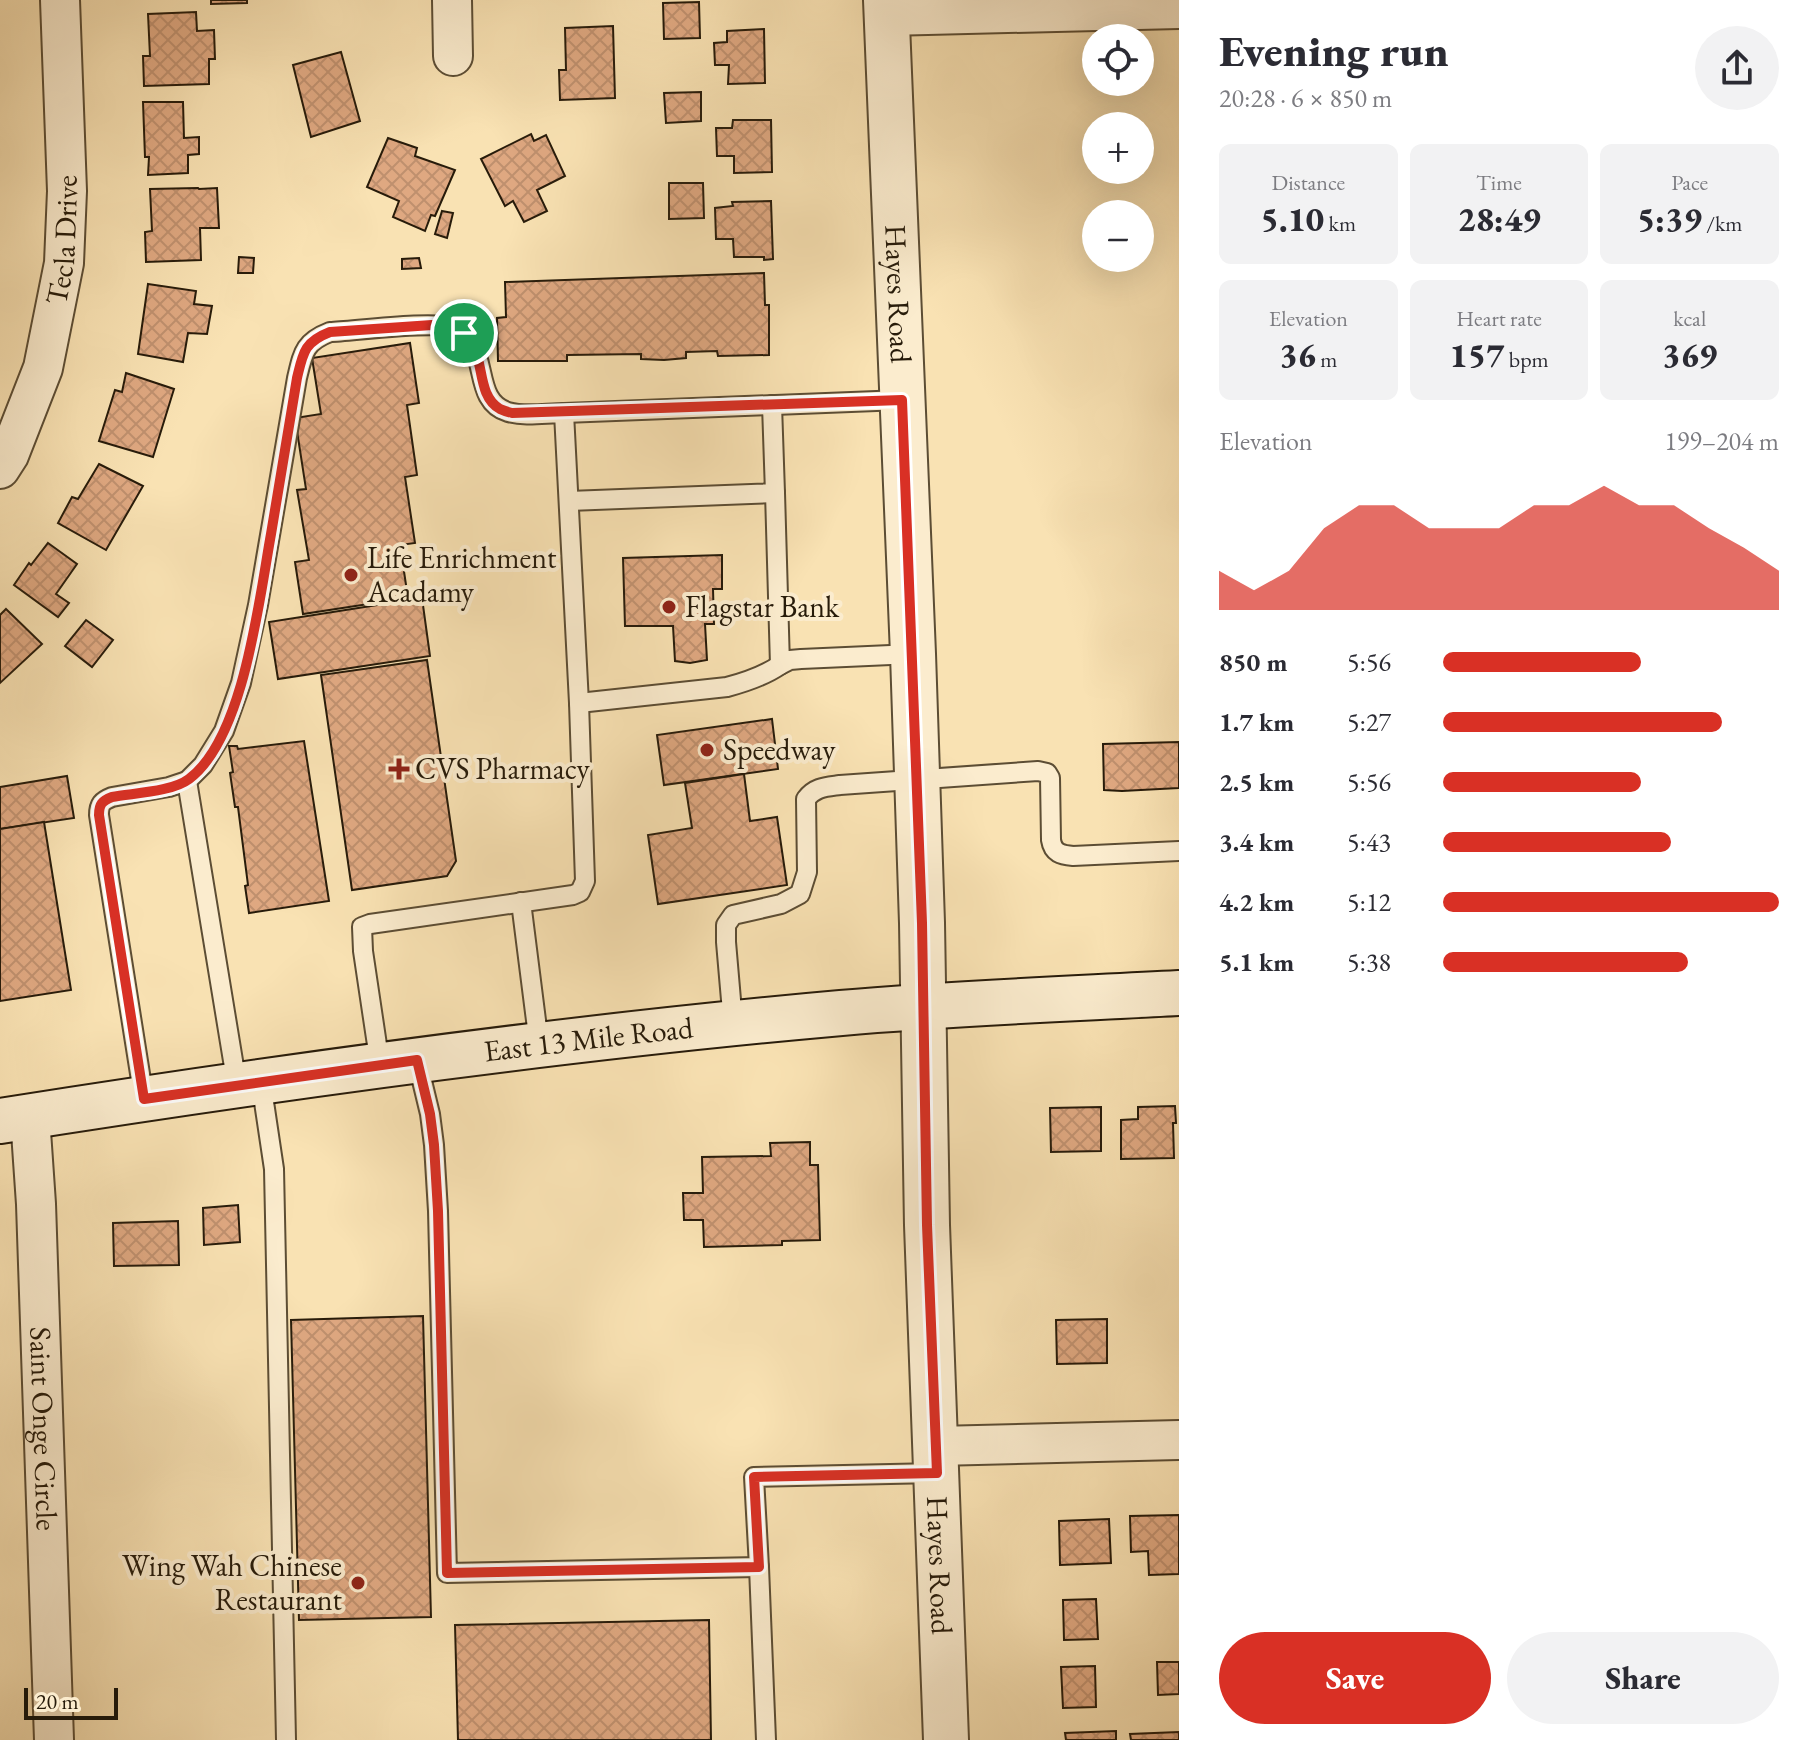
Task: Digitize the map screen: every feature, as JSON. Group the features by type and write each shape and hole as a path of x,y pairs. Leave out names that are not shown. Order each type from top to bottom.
{"street":[{"name":"Tecla Drive","path":"0,469 9,455 43,368 64,263 67,191 60,0"},
{"path":"452,0 453,56"},
{"path":"886,8 1179,9"},
{"name":"Hayes Road","path":"886,8 913,654 922,923 927,1225 946,1740"},
{"name":"East 13 Mile Road","path":"15,1119 249,1083 539,1044 922,1007 1179,993"},
{"name":"Saint Onge Circle","path":"15,1119 36,1204 54,1740"},
{"path":"937,1460 1179,1440"}],"lane":[{"path":"144,1099 99,807 103,800 112,797 187,781 203,765 224,731 241,683 258,605 297,378 307,345 330,332 450,326 464,333 474,345 491,401 499,409 512,413 902,400"},
{"path":"772,405 780,665"},
{"path":"564,413 585,881 580,892 573,895 362,927 398,1063 430,1114 438,1211 447,1573 759,1567"},
{"path":"569,501 775,493"},
{"path":"579,703 727,687 769,673 790,660 913,654"},
{"path":"733,1023 726,925 733,915 781,904 800,894 807,872 806,799 819,788 1038,771 1047,773 1050,778 1052,847 1061,854 1179,851"},
{"path":"187,781 249,1083 274,1169 286,1740"},
{"path":"521,902 539,1044"},
{"path":"766,1740 754,1477 937,1460"}],"building":[{"path":"211,0 247,0 247,3 211,4"},
{"path":"699,2 700,38 664,39 663,3"},
{"path":"196,12 197,31 214,30 215,59 209,59 209,84 144,86 143,56 150,56 148,14"},
{"path":"613,26 615,98 560,100 559,70 566,70 565,28"},
{"path":"764,29 765,83 728,84 729,65 715,65 714,43 727,42 727,31"},
{"path":"341,52 360,121 311,137 293,65"},
{"path":"701,92 701,121 666,123 664,93"},
{"path":"143,102 183,102 184,138 199,137 199,154 188,155 188,173 148,175"},
{"path":"733,120 771,120 772,172 734,173 734,156 717,156 716,128 732,128"},
{"path":"531,134 534,141 546,135 565,176 537,190 547,211 524,222 513,201 505,206 481,159"},
{"path":"388,138 417,148 415,156 455,170 425,231 393,217 399,201 367,187"},
{"path":"669,183 703,183 704,218 669,219"},
{"path":"217,188 219,228 200,228 201,260 146,262 145,232 152,231 150,189"},
{"path":"771,201 773,259 734,257 733,239 716,239 715,208 733,206 732,202"},
{"path":"442,211 453,213 447,238 435,234"},
{"path":"239,257 254,258 253,273 238,273"},
{"path":"419,258 421,268 402,269 402,259"},
{"path":"764,273 765,305 769,305 769,355 718,356 717,351 686,352 686,358 664,360 641,359 641,354 567,355 567,361 498,361 497,318 506,317 505,282"},
{"path":"148,284 196,291 194,304 212,306 207,334 188,333 183,362 138,354"},
{"path":"410,343 419,403 407,405 417,475 405,477 415,543 400,545 408,598 303,614 295,562 309,560 297,490 306,489 295,418 321,414 312,358"},
{"path":"126,373 174,389 153,457 99,441 115,390 122,392"},
{"path":"99,464 143,486 106,550 58,523 72,497 78,499"},
{"path":"48,543 77,564 56,594 69,603 58,617 14,585"},
{"name":"Flagstar Bank","path":"722,555 722,589 713,589 714,624 705,624 707,660 690,663 675,661 673,626 625,626 623,558"},
{"path":"422,598 430,656 278,679 269,622"},
{"path":"6,609 42,644 0,683 0,615"},
{"path":"86,620 113,640 92,667 65,646"},
{"name":"CVS Pharmacy","path":"427,660 456,861 447,876 352,890 321,675"},
{"path":"772,719 778,769 664,785 657,735"},
{"path":"304,741 329,901 249,913 229,746 237,746 238,749"},
{"path":"1179,742 1179,788 1104,790 1103,744"},
{"path":"744,774 750,821 777,817 787,885 658,904 648,835 692,828 685,783"},
{"path":"67,776 74,818 0,829 0,787"},
{"path":"44,822 71,990 0,1001 0,829"},
{"path":"1175,1106 1174,1158 1121,1159 1121,1120 1138,1119 1138,1107"},
{"path":"1101,1107 1101,1151 1051,1152 1050,1108"},
{"path":"810,1142 810,1165 818,1165 820,1240 782,1241 782,1245 704,1247 703,1220 684,1220 683,1193 703,1193 702,1157 771,1156 770,1143"},
{"path":"238,1205 240,1242 204,1245 203,1208"},
{"path":"178,1221 179,1265 114,1266 113,1223"},
{"path":"423,1316 431,1617 299,1620 291,1320"},
{"path":"1107,1319 1107,1363 1057,1364 1056,1320"},
{"path":"1179,1515 1179,1574 1149,1575 1148,1551 1131,1552 1130,1516"},
{"path":"1109,1519 1111,1563 1060,1565 1059,1521"},
{"path":"1096,1599 1098,1639 1064,1640 1063,1600"},
{"path":"709,1620 711,1740 458,1740 455,1625"},
{"path":"1157,1662 1179,1662 1179,1694 1158,1695"},
{"path":"1095,1666 1096,1707 1063,1708 1061,1667"},
{"path":"1116,1731 1116,1740 1066,1740 1065,1733"},
{"path":"1179,1732 1179,1740 1131,1740 1130,1734"}],"place":[{"name":"Life Enrichment Acadamy","path":"351,575"},
{"name":"Flagstar Bank","path":"669,607"},
{"name":"Speedway","path":"707,750"},
{"name":"CVS Pharmacy","path":"399,769"},
{"name":"Wing Wah Chinese Restaurant","path":"358,1583"}],"route":[{"path":"432,325 450,326 464,333 474,345 491,401 499,409 512,413 902,400 922,923 927,1225 937,1473 754,1477 759,1567 447,1573 438,1211 430,1114 417,1060 144,1099 99,807 103,800 112,797 187,781 203,765 224,731 246,664 297,378 307,345 330,332 432,325"}]}
